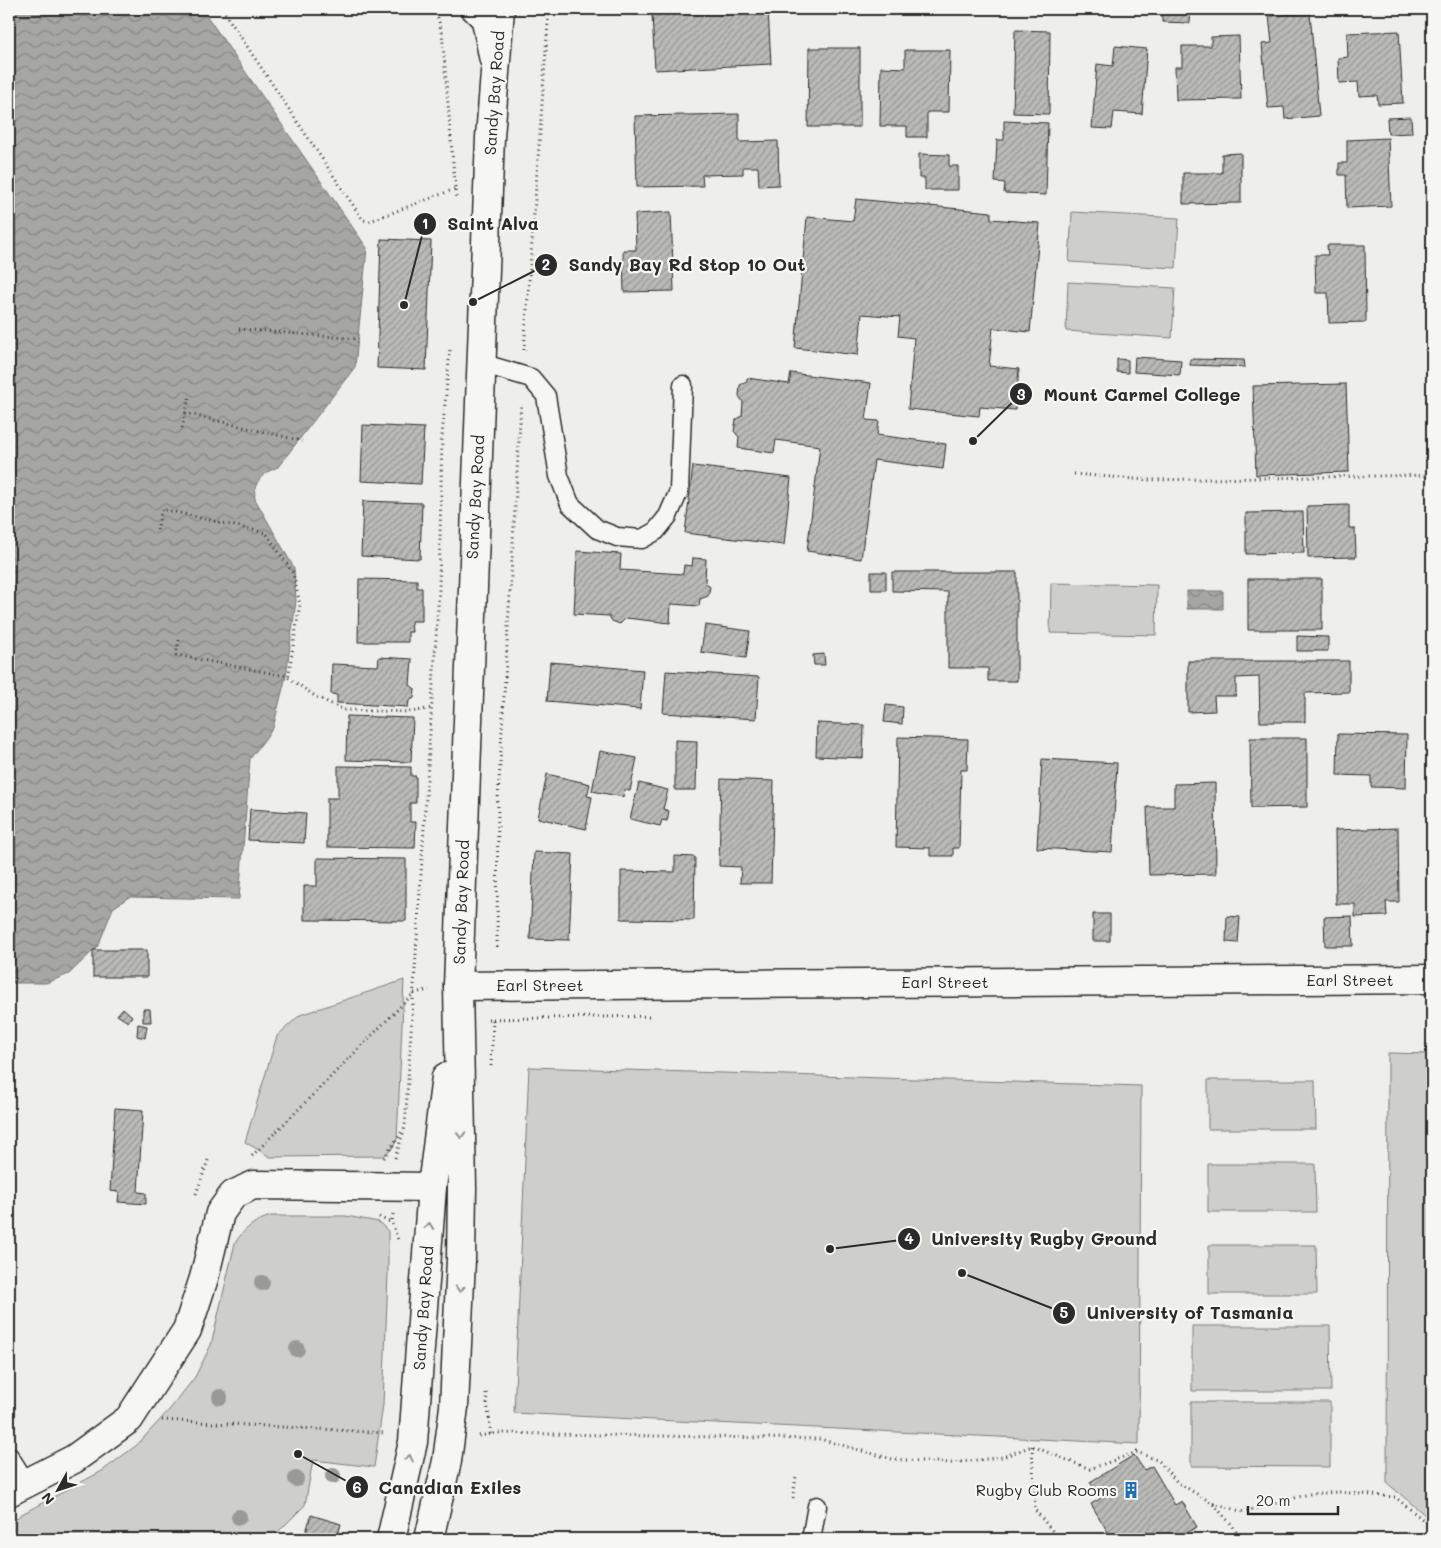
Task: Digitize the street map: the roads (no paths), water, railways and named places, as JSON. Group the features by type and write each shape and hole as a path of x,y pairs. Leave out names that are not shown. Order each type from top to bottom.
{"main road":[{"name":"Sandy Bay Road","path":"430,1539 447,1461 454,1407 462,1188 458,986 481,363 494,83 500,9"},
{"name":"Earl Street","path":"458,986 1432,979"},
{"name":"Sandy Bay Road","path":"391,1539 413,1442 432,1187 458,986"},
{"path":"18,1487 74,1459 129,1419 187,1330 204,1278 220,1213 233,1195 253,1185 462,1188"}],"lane":[{"path":"469,9 481,22 494,83"},
{"path":"481,363 531,378 546,396 559,476 570,504 597,529 617,536 642,539 656,531 668,516 679,491 683,385"},
{"path":"9,1456 18,1487"},
{"path":"811,1539 816,1506"}],"water":[{"path":"9,9 202,9 367,248 355,367 278,467 260,478 256,487 255,499 294,568 296,601 286,676 273,728 250,759 239,899 129,897 113,908 98,946 69,974 46,983 9,983"},
{"path":"1187,591 1223,591 1223,609 1187,609"}],"place":[{"name":"Sandy Bay Rd Stop 10 Out","path":"473,302"},
{"name":"Saint Alva","path":"404,305"},
{"name":"Mount Carmel College","path":"973,441"},
{"name":"University Rugby Ground","path":"830,1249"},
{"name":"University of Tasmania","path":"962,1273"},
{"name":"Canadian Exiles","path":"298,1454"},
{"name":"Rugby Club Rooms","path":"1131,1490"}]}
